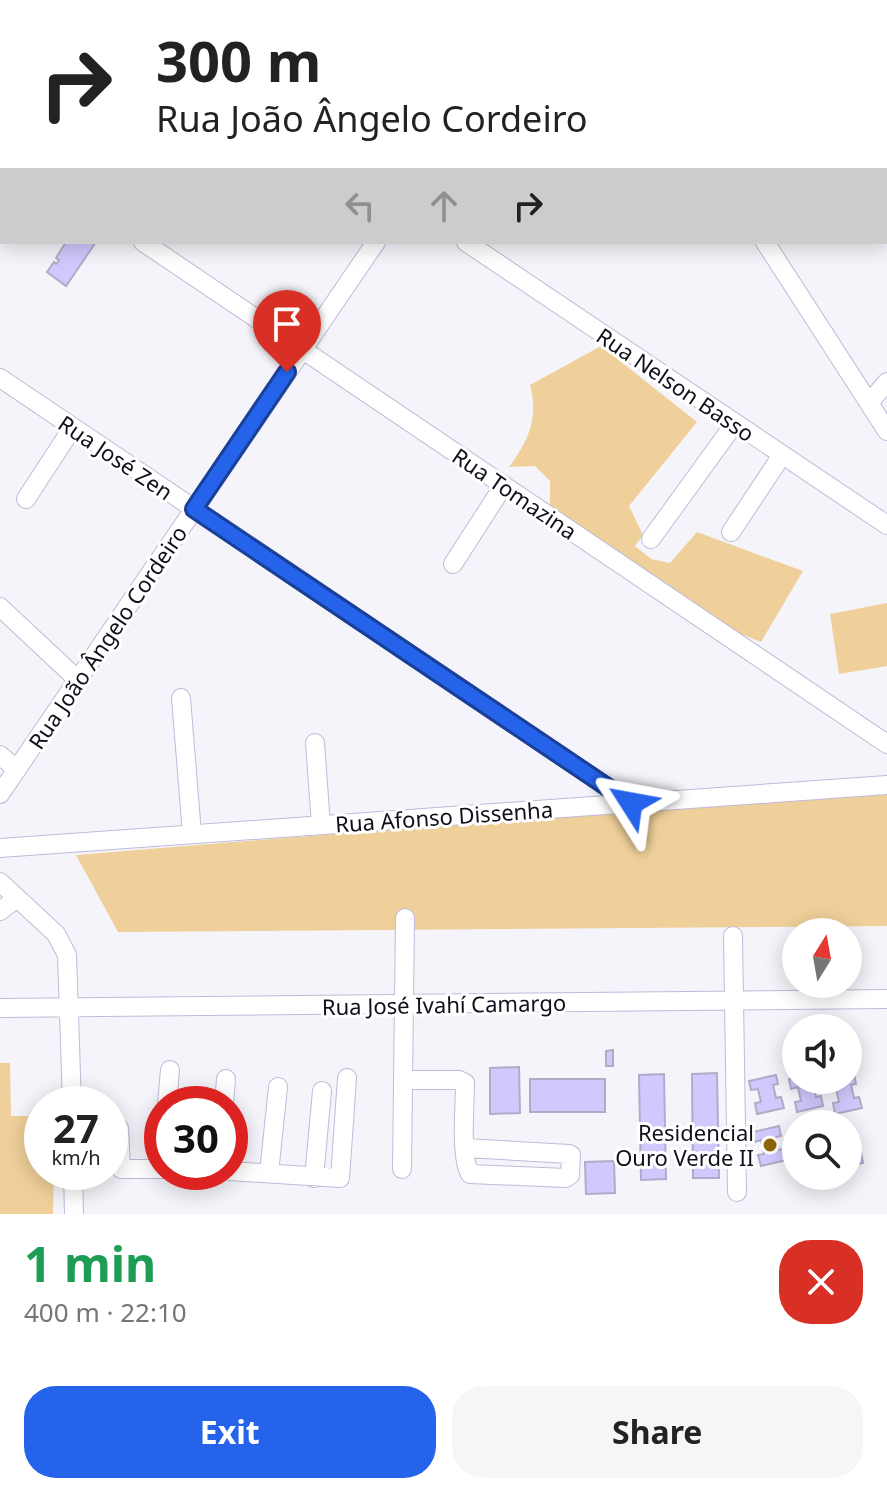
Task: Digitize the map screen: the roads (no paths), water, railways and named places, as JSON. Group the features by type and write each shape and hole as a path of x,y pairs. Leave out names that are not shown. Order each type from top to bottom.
{"street":[{"name":"Rua Tomazina","path":"146,244 887,744"},
{"name":"Rua João Ângelo Cordeiro","path":"0,794 375,244"},
{"name":"Rua Nelson Basso","path":"469,244 887,525"},
{"path":"766,244 887,431"},
{"name":"Rua José Zen","path":"0,378 631,803"},
{"path":"869,403 887,382"},
{"path":"651,539 735,423"},
{"path":"26,499 73,427"},
{"path":"731,532 782,455"},
{"path":"453,564 504,485"},
{"path":"0,607 78,680"},
{"path":"181,698 192,834"},
{"path":"315,743 321,825"},
{"path":"0,755 17,770"},
{"name":"Rua Afonso Dissenha","path":"0,848 887,785"},
{"path":"0,882 63,944 69,968 72,1086"},
{"path":"0,911 17,898"},
{"path":"402,1169 405,918"},
{"path":"733,936 737,1192"},
{"name":"Rua José Ivahí Camargo","path":"0,1008 887,999"},
{"path":"169,1086 170,1070"},
{"path":"248,1172 340,1178 347,1078"},
{"path":"225,1086 226,1079"},
{"path":"403,1080 463,1080 466,1148 467,1169 470,1174 566,1178 570,1175 569,1154 466,1148"},
{"path":"269,1173 278,1087"},
{"path":"314,1178 322,1091"},
{"path":"73,1190 74,1214"}],"place":[{"name":"Residencial Ouro Verde II","path":"770,1145"}]}
